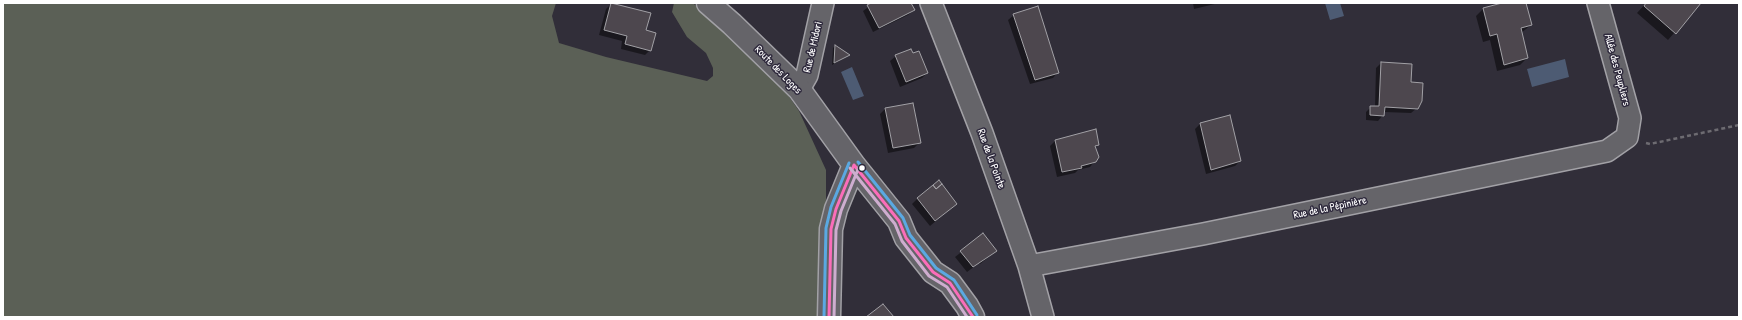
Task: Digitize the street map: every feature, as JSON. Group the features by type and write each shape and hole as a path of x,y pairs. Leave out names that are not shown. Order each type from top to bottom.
{"street":[{"name":"Route des Loges","path":"708,3 732,24 799,89 854,165 899,221 906,238 933,272 950,283 973,317"},
{"name":"Rue de Midori","path":"799,89 807,75 822,3"},
{"name":"Rue de la Pointe","path":"931,3 982,133 1029,266 1043,317"},
{"name":"Allée des Peupliers","path":"1598,3 1630,118 1627,137"},
{"name":"Rue de la Pépinière","path":"1029,266 1203,234 1607,151 1627,137"},
{"path":"829,317 831,230 836,209 854,165"}],"path":[{"path":"1627,137 1650,144 1739,125"}],"shaded area":[{"path":"3,3 556,3 552,16 559,43 606,57 707,81 713,76 713,68 706,53 687,37 672,12 674,3 693,3 784,89 799,111 826,170 826,199 818,317 3,317"}],"water":[{"path":"1325,3 1340,3 1344,16 1330,20"},
{"path":"1565,59 1569,77 1532,87 1527,69"},
{"path":"852,67 864,96 853,100 841,72"}],"building":[{"path":"611,3 651,13 646,30 656,33 651,51 625,44 627,36 604,30"},
{"path":"871,3 911,3 915,10 879,28 867,5"},
{"path":"1502,3 1526,3 1532,25 1521,28 1528,58 1504,65 1497,34 1490,36 1483,8"},
{"path":"1646,3 1701,3 1676,34 1644,6"},
{"path":"1038,6 1059,73 1035,80 1013,14"},
{"path":"835,45 850,55 834,63"},
{"path":"911,49 913,53 919,51 928,73 906,82 895,55"},
{"path":"1381,62 1412,64 1411,82 1423,83 1422,101 1418,109 1385,107 1384,116 1370,115 1370,106 1379,106"},
{"path":"913,103 921,143 893,148 885,108"},
{"path":"1230,115 1241,161 1211,170 1200,123"},
{"path":"1096,129 1099,145 1095,146 1099,157 1096,162 1081,166 1082,168 1062,172 1055,140"},
{"path":"939,180 942,184 936,189 933,185"},
{"path":"942,184 957,204 935,221 917,198 933,185 936,189"},
{"path":"983,233 997,251 973,267 960,251"},
{"path":"883,304 894,317 866,317"}],"transit line":[{"path":"858,162 903,218 910,235 936,268 954,280 977,315"},
{"path":"824,317 826,228 831,207 849,163"},
{"path":"854,165 899,221 906,238 933,272 950,283 973,317"},
{"path":"829,317 831,229 836,209 854,165"},
{"path":"834,317 836,230 841,211 859,167"},
{"path":"850,168 895,224 902,241 929,276 947,287 967,317"}]}
